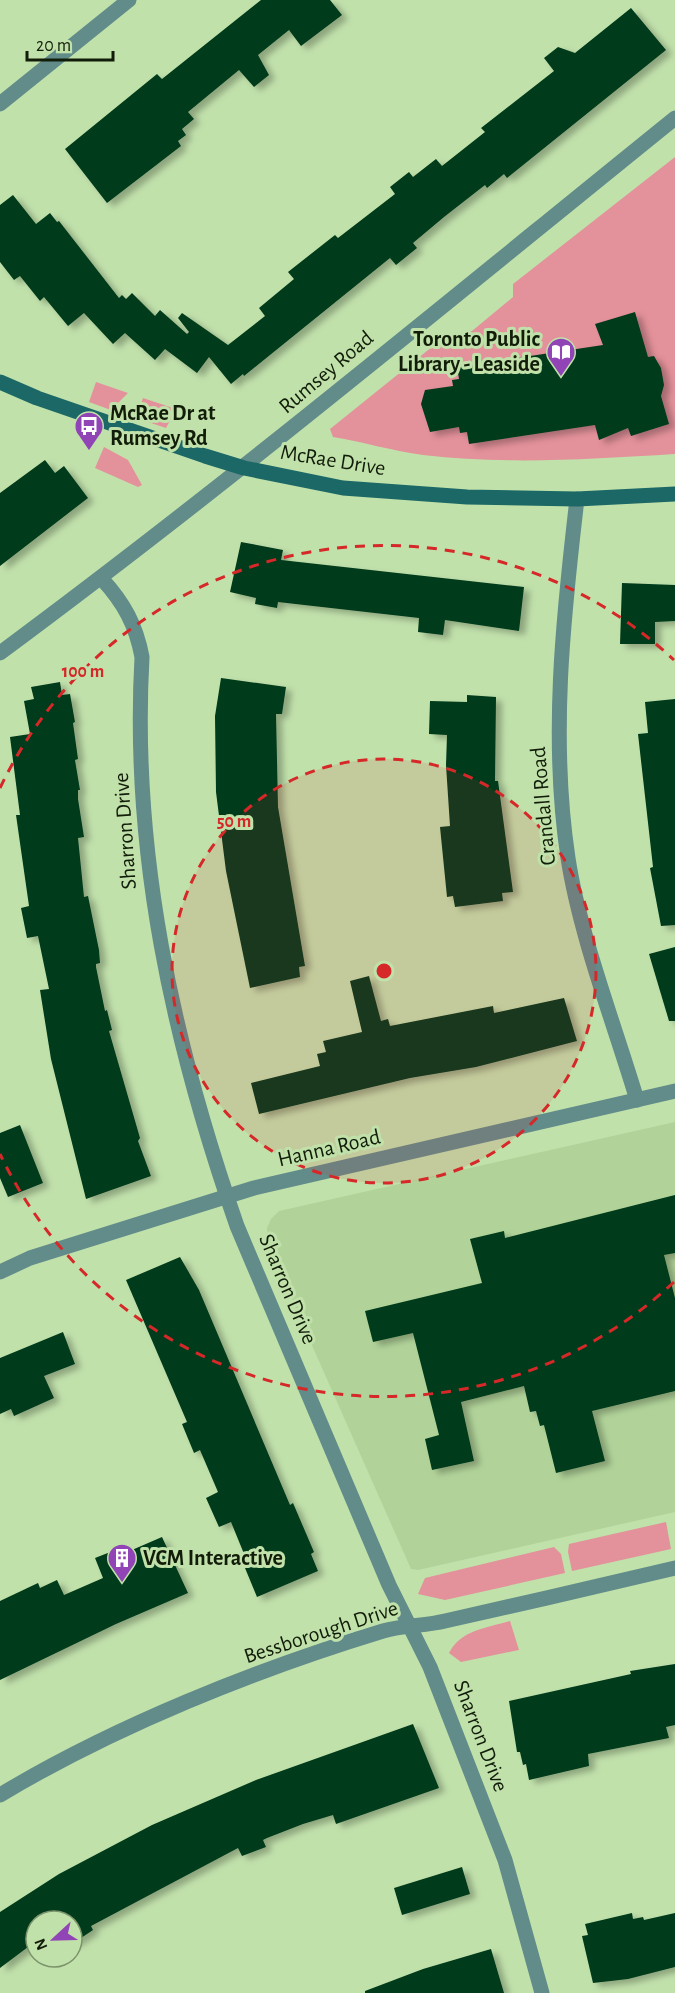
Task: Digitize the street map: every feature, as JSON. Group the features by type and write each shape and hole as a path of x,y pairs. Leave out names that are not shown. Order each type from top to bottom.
{"street":[{"path":"0,104 129,0"},
{"name":"Rumsey Road","path":"0,653 102,579 244,468 675,118"},
{"name":"McRae Drive","path":"0,382 37,398 244,468 343,488 467,497 577,499 675,494"},
{"name":"Crandall Road","path":"577,499 562,628 559,707 562,810 568,860 580,913 637,1100"},
{"name":"Sharron Drive","path":"102,579 124,605 138,638 142,657 142,789 155,920 177,1031 227,1196 261,1284 409,1626 430,1667 505,1860 542,1993"},
{"name":"Hanna Road","path":"0,1272 30,1258 227,1196 675,1091"},
{"name":"Bessborough Drive","path":"0,1795 123,1732 223,1687 384,1630 437,1623 675,1568"}],"shaded area":[{"path":"675,157 675,454 549,460 486,460 423,455 333,437 330,429 443,338 472,331 513,297 513,284"},
{"path":"96,382 128,393 111,410 89,402"},
{"path":"143,398 176,409 166,428 136,418"},
{"path":"104,447 128,460 142,485 138,487 95,468"},
{"path":"675,1122 675,1512 418,1570 411,1569 268,1246 267,1228 271,1219 279,1211"},
{"path":"666,1522 671,1549 572,1571 568,1552 569,1544"},
{"path":"554,1547 561,1554 565,1573 445,1600 418,1594 425,1578"},
{"path":"510,1621 519,1650 461,1662 449,1653 460,1639 467,1635"}],"building":[{"path":"261,0 330,0 342,15 301,46 289,30 258,55 269,75 254,87 239,70 188,112 194,119 182,129 186,135 178,141 181,146 107,203 65,149 157,74 162,79"},
{"path":"631,8 666,50 507,178 504,174 487,188 485,185 444,217 413,243 417,248 396,265 390,258 244,376 243,374 231,384 209,357 197,373 165,349 155,360 125,333 113,344 84,313 68,326 44,297 40,301 20,276 14,280 0,262 0,205 13,195 36,224 50,213 57,222 59,221 119,298 122,295 126,299 132,293 155,316 160,310 187,334 189,332 178,318 182,313 228,345 265,316 259,308 294,279 288,272 335,235 338,238 395,194 390,187 409,172 413,177 436,159 442,166 485,132 481,128 554,71 544,58 558,47 575,53"},
{"name":"Toronto Public Library - Leaside","path":"635,312 648,357 654,356 661,368 664,385 661,396 669,424 631,436 628,428 599,440 595,425 469,444 467,432 460,433 459,427 430,432 421,404 425,390 453,386 452,380 459,379 457,367 603,345 595,324"},
{"path":"45,460 55,473 64,466 88,498 0,566 0,493"},
{"path":"241,542 283,550 281,560 524,587 519,631 445,620 443,635 418,632 419,618 278,602 277,608 255,604 256,598 230,592"},
{"path":"622,583 675,585 675,621 655,622 655,644 620,644"},
{"path":"221,678 286,687 282,714 276,714 278,807 305,966 299,967 300,977 250,988 226,871 216,792 215,716"},
{"path":"60,682 62,695 70,694 75,722 73,723 78,759 75,760 80,790 78,790 78,799 84,837 78,838 84,897 88,896 99,950 100,963 96,964 96,967 105,1011 107,1010 112,1030 109,1031 140,1138 138,1141 151,1176 86,1199 51,1059 40,990 49,989 38,936 27,938 21,908 29,906 16,815 20,815 10,737 30,734 24,701 34,699 31,687"},
{"path":"467,695 496,697 495,781 498,781 513,892 502,893 503,901 455,907 453,896 447,897 440,827 450,826 446,765 447,735 429,734 430,701 467,702"},
{"path":"675,699 675,925 661,926 650,868 653,867 638,734 648,733 645,702"},
{"path":"675,947 675,1021 669,1021 649,954"},
{"path":"369,976 381,1021 388,1019 390,1026 493,1006 494,1013 564,998 577,1041 476,1067 410,1078 259,1114 251,1083 320,1066 317,1054 326,1052 323,1041 362,1032 350,981"},
{"path":"20,1125 43,1183 8,1197 0,1178 0,1133"},
{"path":"675,1195 675,1253 664,1255 675,1298 675,1391 592,1411 605,1461 556,1473 544,1425 540,1426 536,1411 530,1412 524,1386 461,1402 474,1461 432,1470 425,1439 439,1435 413,1333 373,1342 365,1311 482,1283 470,1239 504,1231 505,1238"},
{"path":"180,1257 199,1290 290,1505 293,1503 314,1552 311,1554 318,1571 257,1597 245,1568 249,1566 231,1522 219,1527 206,1498 218,1492 200,1450 194,1453 182,1424 187,1422 126,1280"},
{"path":"63,1332 75,1364 44,1376 54,1398 14,1416 11,1409 0,1414 0,1358"},
{"path":"162,1537 188,1593 116,1624 0,1680 0,1601 38,1583 40,1588 57,1580 64,1595 103,1578 95,1558 123,1547 125,1553"},
{"path":"675,1664 675,1725 666,1727 669,1738 588,1754 589,1766 529,1780 526,1764 523,1765 520,1752 517,1752 509,1701 631,1674 630,1671"},
{"path":"413,1724 439,1788 336,1824 333,1815 303,1824 263,1840 266,1847 242,1856 238,1848 91,1926 93,1930 84,1936 84,1909 24,1909 24,1950 0,1968 0,1912 59,1874 152,1825 256,1780"},
{"path":"462,1867 470,1894 402,1915 394,1888"},
{"path":"632,1913 633,1919 643,1917 644,1920 675,1913 675,1967 628,1979 593,1983 582,1936 588,1935 585,1924"},
{"path":"491,1949 504,1993 365,1993 365,1991 423,1969"}],"place":[{"name":"Toronto Public Library - Leaside","path":"561,378"},
{"name":"McRae Dr at Rumsey Rd","path":"89,452"},
{"name":"VCM Interactive","path":"122,1584"}]}
